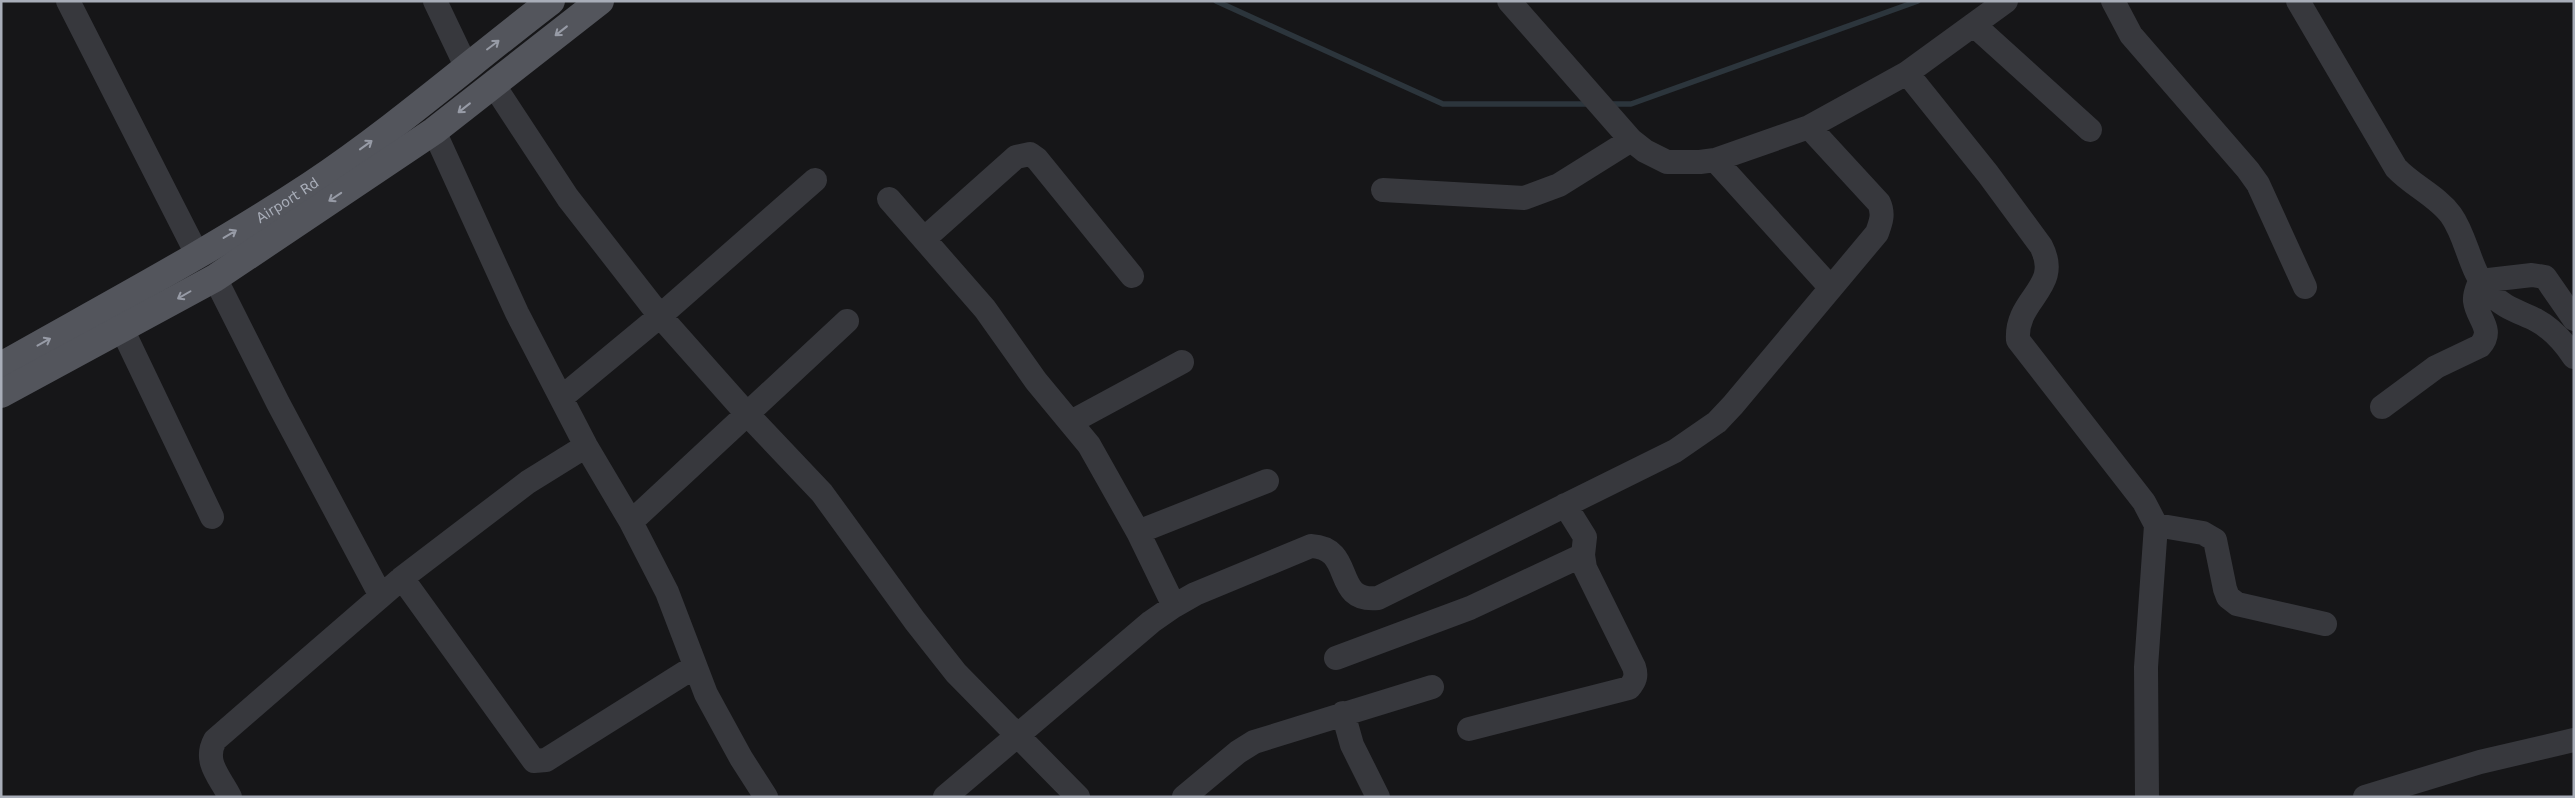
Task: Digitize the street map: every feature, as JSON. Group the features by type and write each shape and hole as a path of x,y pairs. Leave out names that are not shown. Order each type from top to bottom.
{"main road":[{"name":"Airport Rd","path":"1,366 197,254 311,185 417,108 466,66 551,1"},
{"path":"1,394 215,278 434,131 600,1"}],"street":[{"path":"68,1 197,254"},
{"path":"435,1 466,66"},
{"path":"1509,1 1631,140 1645,151 1667,162 1715,160 1809,127 1907,73 2006,1"},
{"path":"2113,1 2131,35 2258,184 2305,287"},
{"path":"2298,1 2396,168 2408,181 2432,197 2451,215 2480,281 2497,300 2538,321 2555,334 2574,357"},
{"path":"1974,25 2090,130"},
{"path":"1907,73 1988,174 2041,246 2047,258 2048,269 2046,279 2021,315 2017,328 2018,340 2144,502 2156,525 2146,667 2147,797"},
{"path":"493,84 568,198 660,316 746,414 822,493 939,652 1017,736 1078,797"},
{"path":"945,797 1151,622 1195,594 1311,546 1327,549 1334,554 1350,588 1356,596 1367,599 1378,598 1675,450 1718,422 1877,233 1882,220 1882,209 1879,202 1809,127"},
{"path":"434,131 512,304 586,446 631,522 667,592 694,667 719,721 766,797"},
{"path":"1383,190 1524,198 1542,194 1559,186 1631,140"},
{"path":"924,239 1016,157 1030,154 1037,159 1132,276"},
{"path":"1715,160 1831,288"},
{"path":"561,398 660,316 815,180"},
{"path":"889,199 985,309 1036,381 1071,422 1098,458 1138,532 1174,606"},
{"path":"2480,281 2532,275 2545,277 2574,319"},
{"path":"215,278 278,403 381,596"},
{"path":"2382,407 2436,367 2480,346 2484,341 2487,328 2475,301 2480,281"},
{"path":"631,522 847,321"},
{"path":"122,329 212,517"},
{"path":"1071,422 1182,362"},
{"path":"230,797 209,759 209,750 215,740 402,578 528,482 586,446"},
{"path":"1138,532 1267,481"},
{"path":"1469,729 1629,688 1633,683 1636,674 1634,667 1585,568 1583,555 1585,537 1565,505"},
{"path":"2156,525 2203,533 2215,540 2225,590 2228,597 2237,604 2325,624"},
{"path":"1336,658 1470,608 1583,555"},
{"path":"402,578 534,761 546,760 694,667"},
{"path":"1184,797 1238,752 1254,742 1432,686"},
{"path":"1343,713 1352,745 1378,797"},
{"path":"2365,797 2480,762 2571,746"}],"waterway":[{"path":"1216,1 1443,104 1591,104"},
{"path":"1607,104 1631,104 1918,1"}]}
